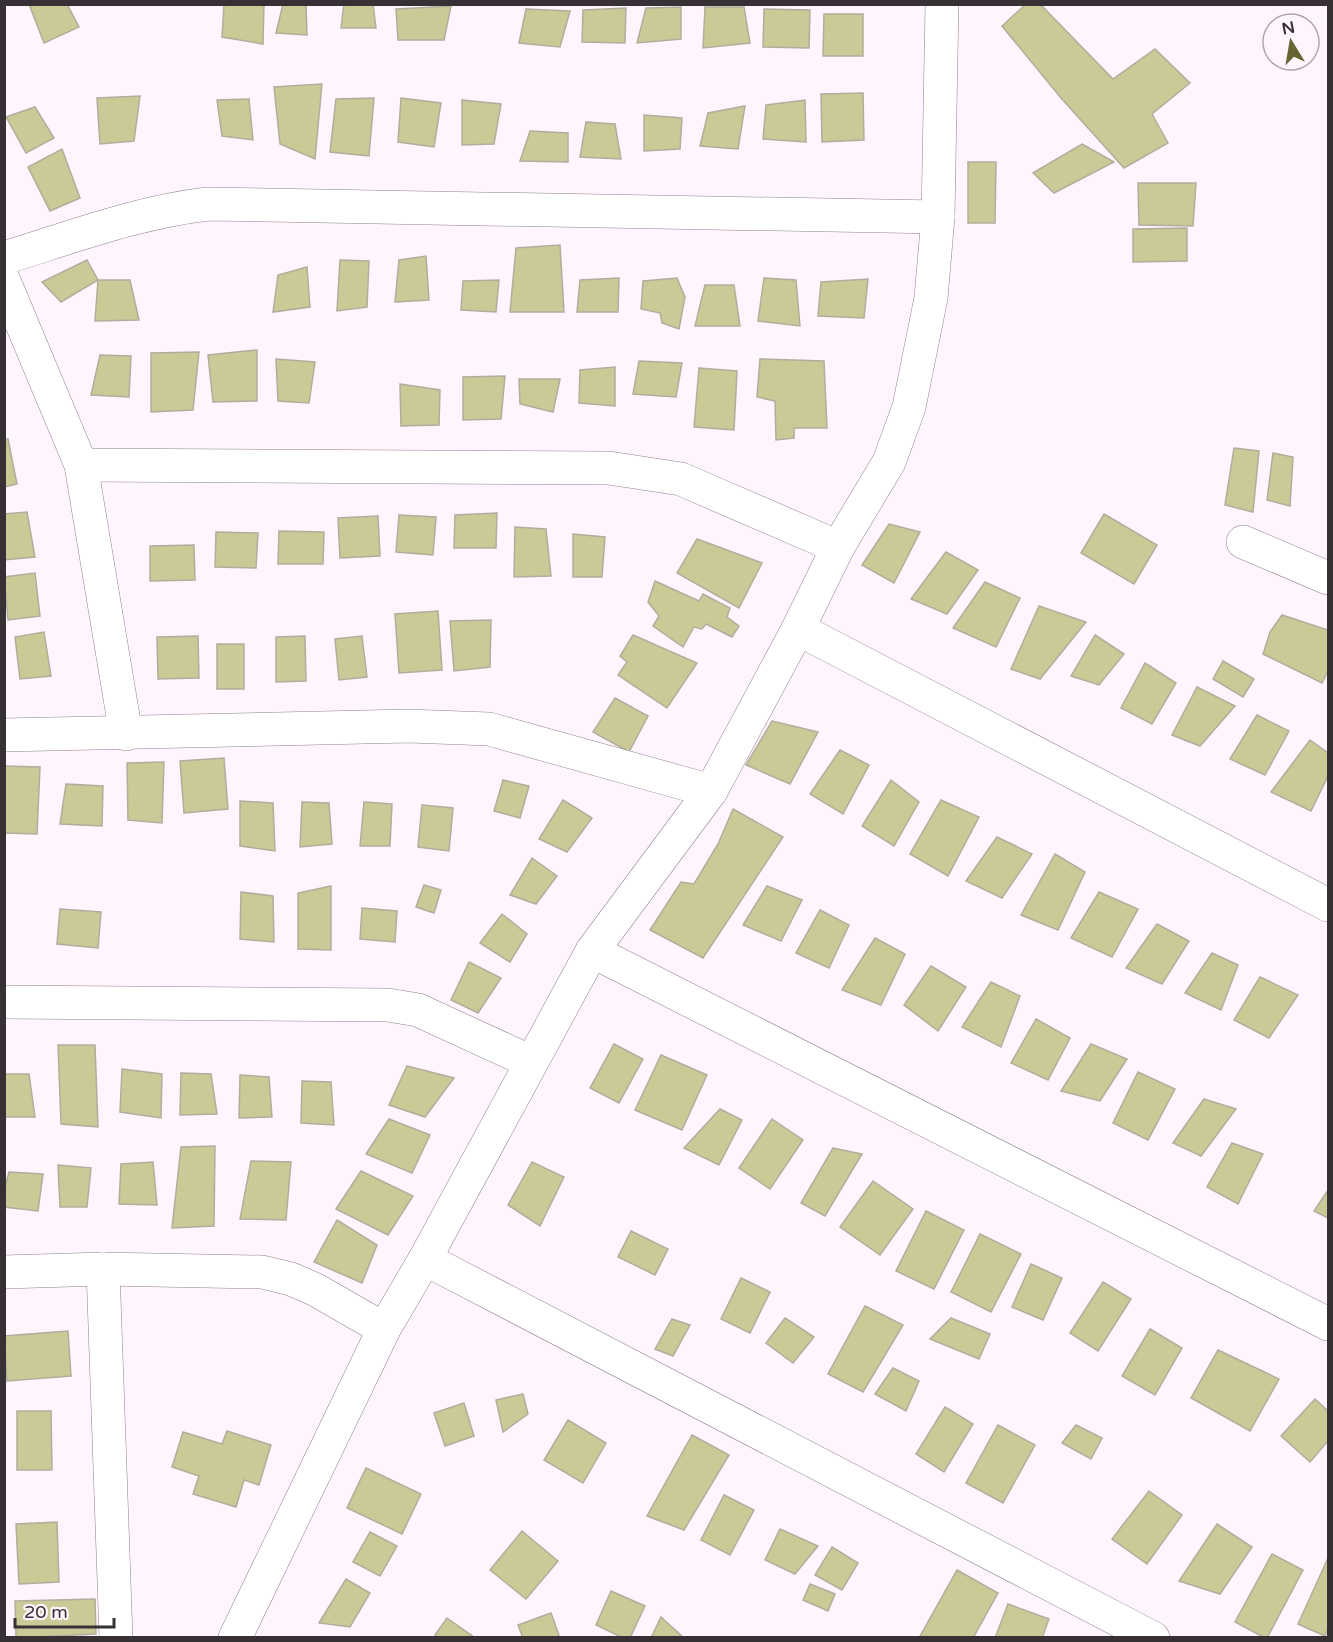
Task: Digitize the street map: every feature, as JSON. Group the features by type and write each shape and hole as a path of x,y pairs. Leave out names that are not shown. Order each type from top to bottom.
{"street":[{"path":"235,1638 384,1329 425,1259 592,951 711,791 798,629 838,547 889,462 909,407 931,298 938,217 942,4"},
{"path":"4,258 137,216 170,208 208,204 938,217"},
{"path":"4,280 81,465 126,734"},
{"path":"81,465 609,468 681,479 838,547"},
{"path":"1243,542 1329,578"},
{"path":"798,629 1329,905"},
{"path":"4,735 409,726 489,729 711,791"},
{"path":"592,951 1329,1324"},
{"path":"4,1002 388,1005 418,1010 531,1062"},
{"path":"425,1259 1140,1635"},
{"path":"4,1272 103,1269 262,1272 291,1279 316,1290 384,1329"},
{"path":"103,1269 116,1638"}],"building":[{"path":"29,4 67,4 79,27 44,43"},
{"path":"224,4 264,4 263,44 222,37"},
{"path":"283,4 306,4 307,35 276,33"},
{"path":"344,4 373,4 376,28 341,28"},
{"path":"1026,4 1040,4 1113,79 1155,49 1190,83 1152,114 1168,143 1124,168 1061,98 1002,26"},
{"path":"451,6 444,40 398,40 396,9"},
{"path":"681,7 681,39 637,43 646,8"},
{"path":"705,7 744,7 750,43 703,48"},
{"path":"626,8 625,43 582,42 583,10"},
{"path":"526,9 570,11 560,47 519,43"},
{"path":"764,9 810,10 809,48 763,47"},
{"path":"824,14 863,14 863,56 823,56"},
{"path":"322,84 315,159 280,144 274,87"},
{"path":"863,93 864,140 822,142 821,94"},
{"path":"140,96 134,141 100,144 97,98"},
{"path":"374,98 369,156 330,152 336,99"},
{"path":"401,98 441,103 434,147 398,142"},
{"path":"249,99 253,140 222,136 217,100"},
{"path":"462,100 501,104 494,144 462,145"},
{"path":"805,100 806,142 763,139 766,105"},
{"path":"745,106 738,149 700,146 708,113"},
{"path":"35,107 54,138 26,153 6,117"},
{"path":"644,115 682,118 680,149 644,151"},
{"path":"586,122 615,124 621,159 580,157"},
{"path":"530,131 568,133 568,162 520,161"},
{"path":"1082,144 1114,162 1054,193 1033,173"},
{"path":"62,149 80,198 50,211 28,167"},
{"path":"968,162 996,162 995,223 968,223"},
{"path":"1138,183 1196,183 1193,226 1139,225"},
{"path":"1187,228 1187,261 1133,262 1133,229"},
{"path":"560,245 564,312 510,312 516,248"},
{"path":"426,256 429,300 395,302 399,260"},
{"path":"87,260 98,280 61,302 42,282"},
{"path":"340,260 369,261 367,307 337,311"},
{"path":"307,267 310,307 273,312 278,275"},
{"path":"619,278 618,312 577,312 580,280"},
{"path":"677,278 685,297 679,329 662,323 660,313 641,309 643,281"},
{"path":"764,278 796,280 800,326 758,321"},
{"path":"868,279 864,318 818,316 821,282"},
{"path":"98,280 130,280 139,320 95,321"},
{"path":"499,280 496,312 461,310 463,281"},
{"path":"705,285 734,285 740,326 695,326"},
{"path":"257,350 257,401 213,402 208,355"},
{"path":"199,352 193,410 151,412 151,353"},
{"path":"100,355 131,356 129,397 91,395"},
{"path":"276,359 315,362 309,403 278,401"},
{"path":"760,359 824,361 827,428 794,428 794,438 776,440 775,401 757,397"},
{"path":"639,361 682,363 676,397 633,394"},
{"path":"615,367 615,406 579,403 580,370"},
{"path":"699,368 737,371 734,430 694,427"},
{"path":"505,376 501,419 463,420 463,377"},
{"path":"519,379 560,379 553,412 520,404"},
{"path":"400,384 440,390 439,425 401,426"},
{"path":"8,439 17,484 4,487 4,440"},
{"path":"1234,448 1259,451 1253,512 1225,505"},
{"path":"1273,453 1293,457 1290,506 1267,500"},
{"path":"27,512 35,557 4,560 4,514"},
{"path":"497,513 496,548 454,548 455,515"},
{"path":"1104,514 1157,545 1134,584 1081,553"},
{"path":"399,515 436,517 433,555 396,552"},
{"path":"378,516 380,556 340,558 338,518"},
{"path":"889,524 920,532 894,583 862,565"},
{"path":"515,527 546,529 551,576 514,577"},
{"path":"279,531 324,532 323,564 278,564"},
{"path":"216,532 258,533 256,568 215,567"},
{"path":"573,534 605,537 602,577 573,577"},
{"path":"697,539 762,563 739,608 677,573"},
{"path":"194,545 195,580 150,581 150,546"},
{"path":"946,552 978,570 947,614 911,599"},
{"path":"35,573 40,616 8,620 4,577"},
{"path":"655,581 699,601 703,594 730,608 727,617 739,626 732,637 706,624 702,629 694,627 683,647 653,626 659,616 648,602"},
{"path":"985,582 1020,598 996,647 953,628"},
{"path":"1039,606 1086,622 1040,679 1011,669"},
{"path":"438,611 442,670 399,673 395,614"},
{"path":"1282,615 1328,630 1328,671 1322,683 1263,654 1270,632"},
{"path":"491,620 490,667 454,671 450,621"},
{"path":"44,632 51,676 20,679 15,637"},
{"path":"633,635 697,663 667,708 618,675 627,662 620,656"},
{"path":"1095,635 1124,654 1099,685 1071,676"},
{"path":"198,636 199,678 158,679 157,637"},
{"path":"305,636 306,681 276,682 276,637"},
{"path":"362,636 367,677 339,680 335,639"},
{"path":"217,644 244,644 244,689 217,689"},
{"path":"1223,661 1254,679 1243,697 1213,679"},
{"path":"1145,663 1176,683 1152,724 1121,708"},
{"path":"1197,687 1235,706 1200,746 1172,735"},
{"path":"615,698 648,716 629,752 593,732"},
{"path":"1257,715 1289,731 1265,775 1230,759"},
{"path":"772,721 818,732 790,784 746,765"},
{"path":"1310,740 1328,753 1328,776 1311,811 1271,792"},
{"path":"840,750 869,765 843,814 810,794"},
{"path":"224,758 228,809 184,813 180,761"},
{"path":"164,762 162,823 128,820 127,763"},
{"path":"4,766 40,767 37,834 4,833"},
{"path":"503,780 529,786 520,818 494,811"},
{"path":"891,780 919,802 894,846 862,826"},
{"path":"66,784 103,786 102,826 60,824"},
{"path":"563,800 592,818 567,852 539,839"},
{"path":"941,800 979,817 948,876 910,854"},
{"path":"240,801 273,803 275,851 240,846"},
{"path":"302,802 329,803 332,844 300,847"},
{"path":"364,802 392,804 390,846 360,846"},
{"path":"422,805 453,808 449,851 418,847"},
{"path":"733,809 783,837 703,958 650,930 681,882 694,884 718,844"},
{"path":"997,837 1032,854 1002,898 966,881"},
{"path":"1055,854 1085,872 1058,930 1021,915"},
{"path":"532,858 557,876 536,904 510,895"},
{"path":"424,885 441,890 434,913 416,907"},
{"path":"331,886 331,950 298,949 298,893"},
{"path":"767,886 802,900 781,941 743,925"},
{"path":"241,892 273,896 274,942 240,939"},
{"path":"1099,892 1138,909 1112,957 1071,938"},
{"path":"362,908 397,911 395,942 360,939"},
{"path":"60,909 101,912 98,948 57,944"},
{"path":"820,910 849,925 829,968 796,953"},
{"path":"502,914 527,934 510,962 480,943"},
{"path":"1157,924 1189,941 1162,984 1126,968"},
{"path":"875,938 905,954 881,1005 842,990"},
{"path":"1212,953 1238,965 1221,1010 1185,993"},
{"path":"469,962 501,978 478,1013 451,1000"},
{"path":"931,966 966,987 938,1031 904,1005"},
{"path":"1260,977 1298,995 1269,1038 1234,1020"},
{"path":"991,982 1020,996 1001,1047 962,1027"},
{"path":"1036,1019 1070,1038 1048,1080 1011,1063"},
{"path":"614,1044 643,1059 619,1103 590,1088"},
{"path":"1091,1044 1127,1059 1100,1101 1061,1091"},
{"path":"58,1045 95,1045 98,1127 61,1124"},
{"path":"661,1055 707,1075 682,1130 635,1110"},
{"path":"407,1066 454,1078 425,1117 389,1105"},
{"path":"122,1069 162,1074 161,1118 120,1112"},
{"path":"1138,1072 1175,1089 1148,1140 1113,1123"},
{"path":"181,1073 211,1074 217,1114 180,1115"},
{"path":"4,1074 29,1074 35,1117 4,1117"},
{"path":"240,1075 269,1077 272,1117 239,1118"},
{"path":"302,1081 331,1082 334,1125 301,1123"},
{"path":"1204,1099 1236,1109 1201,1156 1173,1143"},
{"path":"720,1109 742,1120 719,1165 684,1148"},
{"path":"389,1119 430,1135 412,1173 366,1154"},
{"path":"772,1119 803,1140 770,1189 739,1168"},
{"path":"1232,1143 1263,1154 1238,1204 1207,1187"},
{"path":"215,1146 214,1226 172,1228 181,1147"},
{"path":"833,1148 862,1154 825,1216 801,1203"},
{"path":"251,1161 291,1162 286,1220 240,1219"},
{"path":"153,1162 157,1205 119,1204 121,1164"},
{"path":"532,1162 564,1177 540,1226 508,1205"},
{"path":"58,1165 91,1168 87,1207 60,1207"},
{"path":"361,1171 413,1196 388,1235 336,1209"},
{"path":"9,1172 43,1174 38,1211 4,1207 4,1191"},
{"path":"873,1181 913,1209 880,1255 840,1227"},
{"path":"1328,1190 1328,1218 1314,1211"},
{"path":"926,1211 964,1230 934,1289 896,1271"},
{"path":"337,1220 377,1245 362,1283 314,1262"},
{"path":"631,1231 668,1249 655,1275 618,1257"},
{"path":"980,1234 1021,1254 991,1312 951,1292"},
{"path":"1031,1264 1062,1278 1043,1320 1012,1307"},
{"path":"741,1278 770,1292 750,1333 721,1319"},
{"path":"1103,1282 1131,1299 1098,1351 1070,1333"},
{"path":"865,1306 903,1325 863,1392 828,1374"},
{"path":"785,1318 814,1337 793,1363 766,1343"},
{"path":"951,1318 990,1334 979,1359 930,1339"},
{"path":"672,1319 690,1325 673,1356 655,1349"},
{"path":"1150,1329 1182,1348 1155,1395 1122,1376"},
{"path":"68,1331 71,1376 7,1381 4,1336"},
{"path":"1218,1350 1279,1379 1250,1431 1191,1398"},
{"path":"893,1368 919,1381 906,1411 875,1394"},
{"path":"523,1394 528,1414 503,1432 496,1400"},
{"path":"1315,1399 1328,1411 1328,1441 1310,1462 1281,1436"},
{"path":"464,1403 474,1436 445,1446 434,1413"},
{"path":"945,1407 973,1424 944,1472 916,1454"},
{"path":"17,1411 51,1411 52,1470 17,1470"},
{"path":"568,1420 606,1443 583,1483 544,1460"},
{"path":"998,1425 1035,1445 1003,1503 966,1483"},
{"path":"1076,1425 1102,1438 1091,1459 1062,1443"},
{"path":"227,1431 271,1445 259,1485 244,1480 236,1507 193,1494 199,1476 172,1467 183,1432 222,1444"},
{"path":"692,1435 729,1455 684,1530 647,1516"},
{"path":"366,1468 421,1494 402,1534 347,1508"},
{"path":"1149,1491 1182,1515 1147,1564 1112,1539"},
{"path":"724,1495 754,1510 730,1555 701,1540"},
{"path":"57,1522 59,1582 19,1584 16,1524"},
{"path":"1217,1524 1252,1547 1220,1594 1179,1581"},
{"path":"780,1529 818,1546 795,1574 765,1560"},
{"path":"522,1531 558,1561 526,1599 490,1570"},
{"path":"370,1532 397,1546 380,1576 353,1562"},
{"path":"832,1547 858,1563 842,1590 815,1575"},
{"path":"1272,1554 1303,1570 1265,1638 1235,1622"},
{"path":"1328,1558 1328,1628 1325,1636 1298,1624"},
{"path":"957,1570 998,1593 973,1638 919,1638"},
{"path":"346,1579 370,1593 350,1627 319,1623"},
{"path":"810,1584 835,1594 828,1611 803,1600"},
{"path":"611,1591 645,1606 630,1638 623,1638 596,1625"},
{"path":"95,1599 96,1634 16,1638 15,1601"},
{"path":"1008,1604 1049,1619 1042,1638 995,1638"},
{"path":"551,1613 559,1635 556,1638 523,1638 518,1625"},
{"path":"661,1617 684,1638 651,1638"},
{"path":"447,1618 474,1637 438,1638 435,1635"}]}
